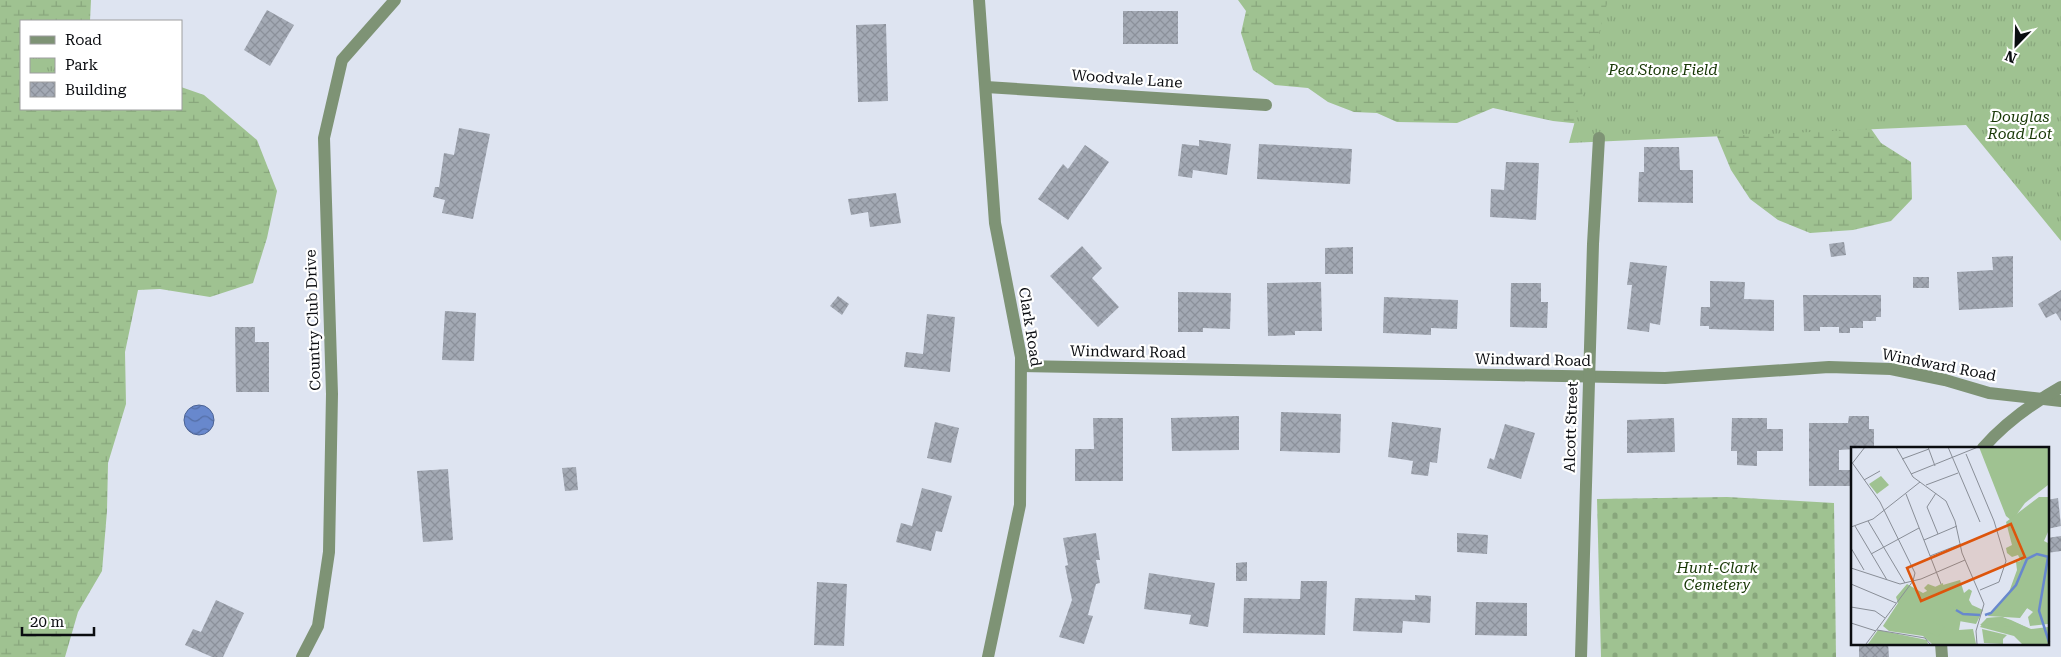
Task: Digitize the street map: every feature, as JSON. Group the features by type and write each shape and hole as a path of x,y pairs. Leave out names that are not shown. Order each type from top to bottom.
{"street":[{"name":"Country Club Drive","path":"302,657 318,626 329,552 332,394 324,138 342,60 395,0"},
{"name":"Clark Road","path":"979,0 996,223 1021,357 1020,505 988,657"},
{"name":"Woodvale Lane","path":"986,87 1266,105"},
{"name":"Alcott Street","path":"1581,657 1592,244 1599,138"},
{"name":"Windward Road","path":"1021,366 1665,378 1829,367 1891,369 1944,380 1989,393 2061,401"},
{"path":"1984,447 1992,437 2061,387"},
{"path":"1941,644 1942,657"}],"green space":[{"path":"0,0 91,0 90,20 20,20 20,110 182,110 182,87 204,95 257,140 277,191 267,238 253,283 210,297 160,289 138,290 125,352 126,404 108,463 107,511 102,571 78,612 65,657 0,657"},
{"path":"1238,0 1856,0 1853,103 1881,143 1911,162 1912,199 1891,221 1853,230 1810,233 1778,220 1750,199 1731,170 1714,129 1591,125 1553,121 1493,108 1457,123 1397,122 1377,113 1354,112 1328,102 1308,88 1275,85 1253,70 1241,33 1246,11"},
{"name":"Pea Stone Field","path":"1608,0 2061,0 2061,241 1966,125 1569,143"},
{"name":"Hunt-Clark Cemetery","path":"1727,497 1834,503 1836,657 1601,657 1597,499"}],"water":[{"path":"199,405 205,406 213,414 213,426 205,434 199,435 193,434 185,426 184,420 185,414 193,406"}],"building":[{"path":"267,10 294,25 270,66 244,50"},
{"path":"1123,11 1178,11 1178,44 1123,44"},
{"path":"886,24 888,101 858,102 856,25"},
{"path":"459,128 490,134 473,219 442,213 445,200 433,197 435,187 439,187 444,153 454,155"},
{"path":"1199,140 1231,144 1227,175 1193,170 1192,178 1178,176 1182,144 1199,146"},
{"path":"1259,144 1352,149 1350,184 1257,179"},
{"path":"1085,145 1109,162 1068,220 1038,199 1063,164 1068,169"},
{"path":"1644,147 1679,147 1680,170 1693,170 1693,203 1638,202 1639,172 1644,172"},
{"path":"1506,162 1539,163 1536,220 1490,217 1491,189 1504,190"},
{"path":"896,193 901,223 870,227 868,212 851,215 848,199"},
{"path":"1844,242 1846,255 1831,257 1829,244"},
{"path":"1082,246 1102,268 1092,278 1119,307 1098,327 1050,276"},
{"path":"1353,247 1353,274 1325,274 1325,248"},
{"path":"2013,256 2013,307 1959,310 1957,272 1993,270 1992,257"},
{"path":"1630,262 1667,266 1660,325 1650,323 1649,332 1627,329 1632,285 1627,285"},
{"path":"1913,277 1929,277 1929,288 1913,288"},
{"path":"1710,281 1745,282 1744,299 1774,300 1774,331 1709,329 1709,326 1700,326 1701,307 1710,307"},
{"path":"1321,282 1322,331 1295,331 1295,335 1268,336 1267,283"},
{"path":"1511,283 1541,283 1541,302 1548,302 1547,328 1510,327"},
{"path":"2061,290 2061,321 2056,313 2046,318 2038,304"},
{"path":"1178,292 1231,293 1230,329 1203,328 1203,332 1178,332"},
{"path":"1803,295 1881,295 1881,317 1876,317 1876,321 1863,321 1863,328 1850,328 1850,333 1839,333 1839,327 1820,327 1820,331 1804,331"},
{"path":"838,296 849,304 842,315 830,306"},
{"path":"1384,297 1458,300 1457,329 1431,328 1431,335 1383,333"},
{"path":"445,311 476,313 474,361 442,360"},
{"path":"927,314 955,317 950,372 904,367 906,352 923,354"},
{"path":"235,327 255,327 255,342 269,342 269,392 236,392"},
{"path":"1281,412 1341,414 1340,453 1280,451"},
{"path":"1239,416 1239,450 1172,451 1171,418"},
{"path":"1849,416 1869,416 1869,429 1874,429 1874,447 1851,447 1851,449 1839,450 1839,470 1851,470 1851,486 1809,486 1809,423 1848,423"},
{"path":"1093,418 1123,418 1123,481 1075,481 1075,449 1094,449"},
{"path":"1674,418 1675,452 1627,453 1627,420"},
{"path":"1732,418 1767,418 1767,429 1783,429 1783,451 1757,451 1757,466 1737,465 1737,451 1731,451"},
{"path":"935,422 959,428 951,463 927,458"},
{"path":"1392,422 1441,428 1437,463 1430,462 1428,476 1411,474 1413,461 1388,457"},
{"path":"1505,424 1535,433 1521,479 1487,468 1490,458 1494,460"},
{"path":"576,467 578,490 565,491 562,468"},
{"path":"448,469 453,540 423,542 417,471"},
{"path":"922,488 952,496 942,532 936,531 931,551 896,542 901,523 912,526"},
{"path":"2058,498 2061,526 2048,529 2048,500"},
{"path":"1096,533 1100,560 1096,560 1100,583 1096,584 1088,615 1093,616 1084,644 1059,637 1072,600 1065,566 1068,565 1063,538"},
{"path":"1457,533 1488,535 1487,554 1457,552"},
{"path":"2061,536 2061,551 2048,553 2048,538"},
{"path":"1247,562 1247,581 1236,581 1236,563"},
{"path":"1149,573 1215,583 1208,627 1189,624 1191,615 1144,609"},
{"path":"1301,581 1327,581 1325,635 1243,633 1244,598 1300,599"},
{"path":"817,582 847,584 844,646 814,645"},
{"path":"1415,595 1431,596 1430,623 1403,621 1402,633 1353,631 1355,598 1415,600"},
{"path":"216,600 244,613 223,657 212,657 185,645 193,629 201,632"},
{"path":"1476,602 1527,603 1527,636 1475,635"},
{"path":"1859,644 1888,644 1889,657 1859,657"}],"park label":[{"name":"Douglas Road Lot","path":"2020,126"}]}
